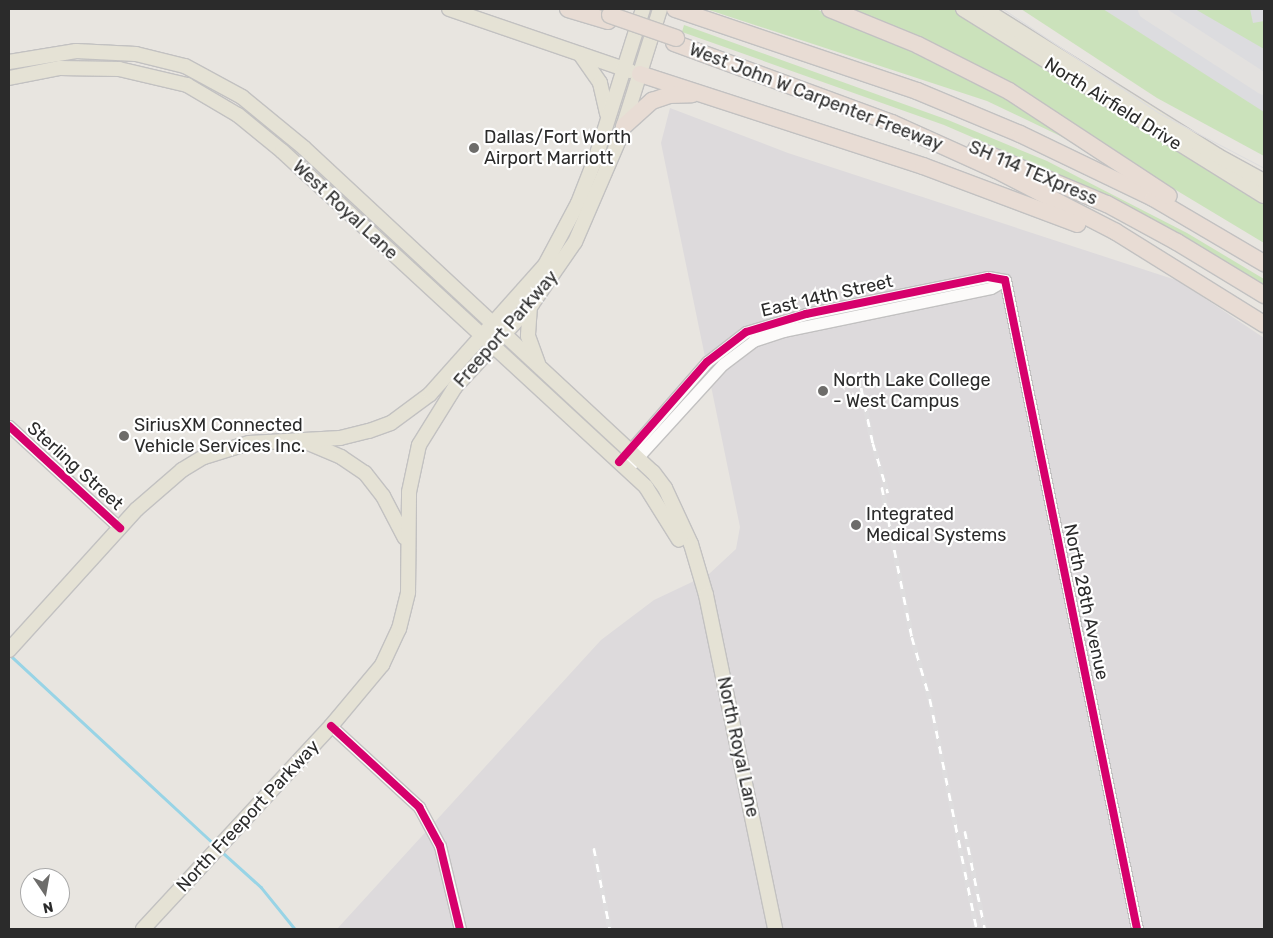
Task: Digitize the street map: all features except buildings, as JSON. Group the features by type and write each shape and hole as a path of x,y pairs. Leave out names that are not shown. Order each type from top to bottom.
{"highway":[{"name":"West John W Carpenter Freeway","path":"568,9 609,18 675,40 901,127 1004,174 1116,232 1264,324"},
{"path":"590,9 609,18"},
{"path":"830,9 918,45 1009,91 1158,190 1259,249 1264,255"},
{"name":"West John W Carpenter Freeway","path":"680,10 908,88 1011,130 1153,198 1264,263"},
{"name":"SH 114 TEXpress","path":"675,40 868,103 1106,204 1177,242 1264,295"},
{"path":"640,74 1038,207 1110,241 1160,259"},
{"path":"624,126 652,102 669,95 704,94"}],"main road":[{"path":"448,9 640,74"},
{"name":"Freeport Parkway","path":"120,528 162,486 204,457 259,441 340,438 390,424 430,394 488,342 545,265 582,194 643,9"},
{"name":"Freeport Parkway","path":"498,331 530,306 557,271 595,200 624,126 660,9"},
{"name":"North Airfield Drive","path":"962,9 1264,196"},
{"name":"North Airfield Drive","path":"984,9 1218,156 1264,181"},
{"name":"West Royal Lane","path":"9,62 50,54 94,50 163,60 186,66 242,97 321,164 498,331"},
{"path":"580,54 600,84 608,115"},
{"path":"158,76 163,60"},
{"name":"West Royal Lane","path":"9,78 60,68 97,67 158,76 212,97 258,131 488,342 628,461"},
{"path":"309,176 321,164"},
{"path":"582,194 595,200"},
{"path":"530,306 528,336 541,370"},
{"name":"North Royal Lane","path":"498,331 541,370 628,461 658,502 696,566 706,595 775,929"},
{"name":"Freeport Parkway","path":"406,539 409,492 419,446 455,387 488,342"},
{"path":"303,440 341,457 365,474 383,496 406,539"},
{"path":"9,650 120,528"},
{"name":"North Freeport Parkway","path":"143,929 331,726 382,665 399,629 408,592 406,539"}],"street":[{"name":"East 14th Street","path":"628,461 723,364 753,341 783,331 991,288 1005,280"},
{"name":"North 28th Avenue","path":"1005,280 1137,929"},
{"name":"Sterling Street","path":"9,426 120,528"},
{"path":"331,726 419,807 440,846 460,929"}],"shaded area":[{"path":"1034,9 1264,9 1264,149"},
{"path":"670,108 788,153 1179,281 1264,338 1264,929 337,929 601,640 654,600 709,574 736,549 740,527 661,143"}],"green space":[{"path":"706,9 816,9 978,77 1077,144 987,101"},
{"path":"847,9 956,9 1058,78 1264,201 1264,243 1106,148"},
{"path":"1021,9 1103,9 1264,112 1264,156 1157,98"},
{"path":"1195,9 1250,9 1253,23 1264,21 1264,49"},
{"path":"684,25 948,120 1047,161 1187,233 1264,279 1264,292 1145,220 1039,166 944,125 682,32"}],"waterway":[{"path":"10,655 215,845"},
{"path":"221,851 261,887 295,929"}],"taxiway":[{"path":"1148,9 1264,84"}],"tram line":[{"path":"1003,9 1159,113 1264,168"}],"railway":[{"path":"858,372 873,443 888,493"},
{"path":"882,487 912,637 930,699 977,929"},
{"path":"965,831 985,929"},
{"path":"594,848 610,929"}],"cycle path":[{"path":"619,462 707,362 746,332 806,314 988,277 1005,280 1137,929"},
{"path":"9,426 120,528"},
{"path":"331,726 419,807 440,846 460,929"}],"place":[{"name":"Dallas/Fort Worth Airport Marriott","path":"474,148"},
{"name":"North Lake College - West Campus","path":"823,391"},
{"name":"SiriusXM Connected Vehicle Services Inc.","path":"124,436"},
{"name":"Integrated Medical Systems","path":"856,525"}]}
